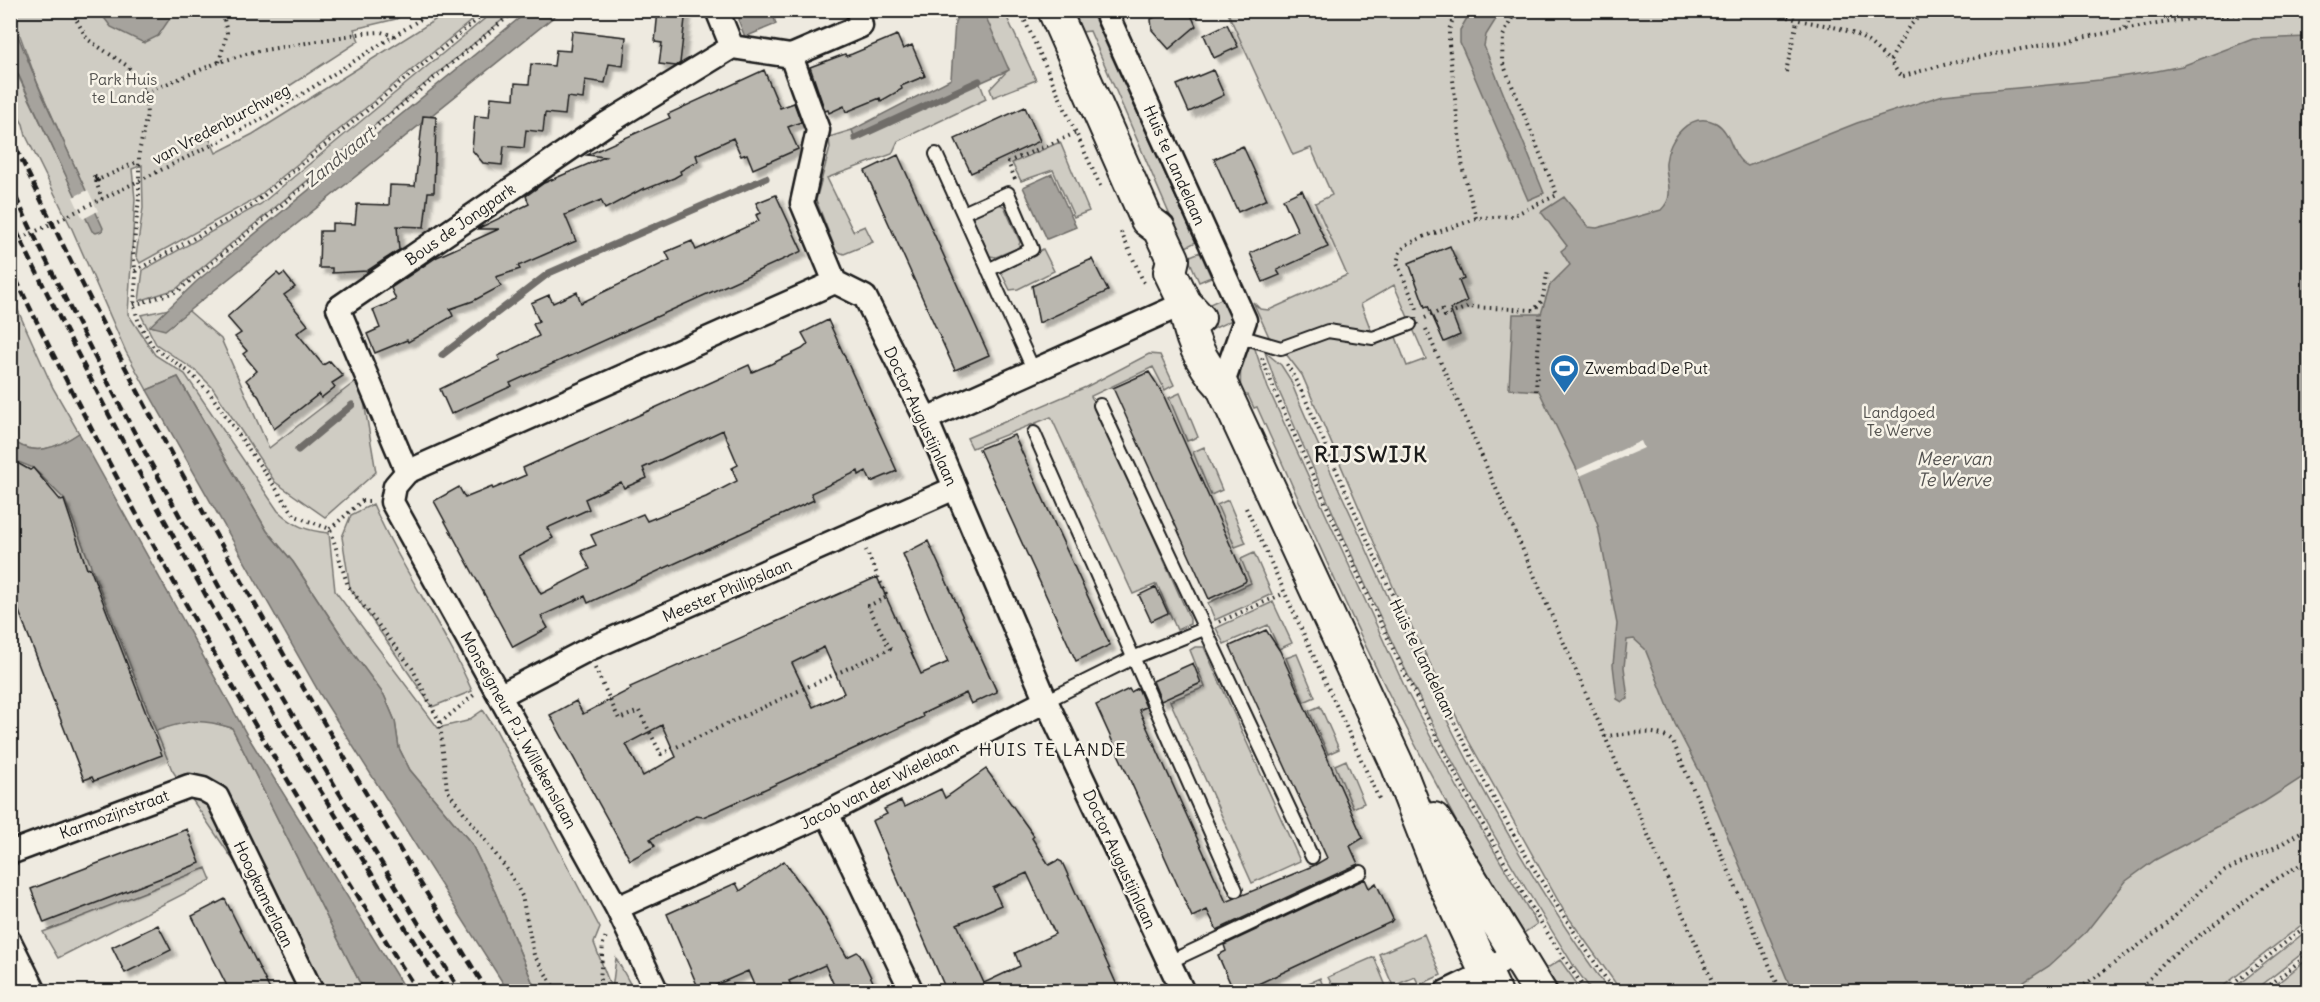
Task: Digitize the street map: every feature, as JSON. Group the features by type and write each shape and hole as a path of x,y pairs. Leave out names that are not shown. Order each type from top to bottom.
{"street":[{"path":"717,10 732,47 791,56 861,26 858,10"},
{"path":"1054,10 1147,220 1145,236 1159,265 1170,272 1185,303 1188,329 1205,367 1222,386 1397,764 1436,866 1490,982"},
{"name":"Huis te Landelaan","path":"1105,10 1245,320 1248,339 1222,386"},
{"name":"Bous de Jongpark","path":"407,472 338,308 606,124 732,47"},
{"path":"392,502 395,486 407,472 835,282 802,203 818,130 791,56"},
{"name":"Doctor Augustijnlaan","path":"835,282 864,297 926,419 1046,701 1183,992"},
{"path":"926,419 1185,303"},
{"name":"Meester Philipslaan","path":"496,688 858,533 955,488"},
{"name":"Monseigneur P.J. Willekenslaan","path":"392,502 617,908 657,992"},
{"name":"Jacob van der Wielelaan","path":"617,908 827,813 1046,701"},
{"path":"1397,764 1419,793 1514,953 1540,992"},
{"name":"Karmozijnstraat","path":"10,853 189,786 203,789 217,797"},
{"name":"Hoogkamerlaan","path":"217,797 312,992"},
{"path":"827,813 912,992"},
{"path":"10,942 35,992"},
{"path":"1446,992 1490,982 1514,953"}],"lane":[{"path":"936,154 1034,370"},
{"path":"963,213 1008,193 1032,249 988,270"},
{"path":"1248,339 1281,348 1333,331 1363,337 1378,337 1414,322"},
{"path":"1100,405 1312,857"},
{"path":"1034,433 1135,657 1236,890"},
{"name":"Jacob van der Wielelaan","path":"1046,701 1135,657 1204,629"},
{"path":"1169,962 1361,872"}],"path":[{"path":"71,10 87,39 126,65 138,78 145,93 147,114 139,160 139,198 133,252 135,305 139,323 153,347 189,372 209,392 295,516 330,529"},
{"path":"219,62 227,33 222,10"},
{"name":"van Vredenburchweg","path":"10,244 264,118 435,10"},
{"path":"135,271 251,206 489,10"},
{"path":"135,305 178,291 516,10"},
{"path":"1456,10 1449,30 1449,44 1464,178 1476,218"},
{"path":"1419,312 1398,266 1400,252 1418,238 1476,218 1507,218 1557,195 1502,61 1503,36 1516,10"},
{"path":"1771,10 1797,21 1851,32 1871,44 1890,61 1902,77 1961,60 2125,28 2221,14 2310,15"},
{"path":"1890,61 1907,29 1925,10"},
{"path":"2125,28 2134,10"},
{"path":"1786,72 1797,21"},
{"path":"145,93 219,62 278,47 364,33 394,36"},
{"path":"1008,193 1017,185 1008,162 1076,133"},
{"path":"102,199 94,182 97,178 139,160"},
{"path":"1414,322 1442,310 1445,316 1467,307 1534,310 1542,301 1548,270"},
{"path":"1536,391 1540,315"},
{"path":"1425,327 1717,992"},
{"name":"Huis te Landelaan","path":"1248,339 1413,695 1464,791 1537,916 1587,992"},
{"name":"Huis te Landelaan","path":"1272,347 1290,369 1305,398 1408,630 1483,778 1538,876 1615,992"},
{"path":"330,529 362,501 392,502"},
{"path":"330,529 348,586 412,668 440,723 447,790 508,872 522,896 534,955 556,992"},
{"path":"587,650 618,719 639,711 661,754 890,649 868,606 887,597 858,533"},
{"path":"1204,629 1285,593"},
{"path":"440,723 496,688"},
{"path":"1605,736 1654,733 1666,736 1673,742 1781,992"},
{"path":"2075,992 2164,927 2203,888 2225,871 2282,844 2310,826"},
{"path":"2138,992 2165,961 2268,885 2310,858"},
{"path":"599,992 603,944 617,908"},
{"path":"2223,992 2310,923"},
{"path":"2261,992 2310,954"}],"green space":[{"name":"Park Huis te Lande","path":"11,11 409,11 396,19 354,29 359,41 263,103 207,133 216,153 253,134 449,11 483,11 255,199 140,263 136,256 143,208 142,165 132,169 135,199 128,314 155,355 185,374 278,511 301,527 329,533 335,591 438,728 467,721 483,710 496,730 600,928 594,943 612,990 616,958 634,991 536,991 495,892 471,843 410,770 399,748 395,721 384,695 353,653 293,562 267,531 178,377 147,390 126,352 72,229 26,136 23,124 11,104 10,59 88,221 86,192 37,82"},
{"path":"494,11 513,11 176,289 139,301 143,270 261,204"},
{"path":"969,11 1004,11 1036,80 993,97 990,89 1009,69"},
{"path":"1075,11 1091,11 1196,242 1184,248 1090,31 1081,32"},
{"name":"Meer van Te Werve","path":"1227,11 2309,11 2309,919 2217,991 1621,991 1564,911 1467,738 1401,605 1302,375 1286,354 1330,336 1371,344 1396,337 1407,366 1426,359 1394,285 1361,304 1372,333 1330,325 1282,343 1270,339 1253,302 1260,309 1269,310 1347,275 1315,203 1332,195 1311,148 1293,155"},
{"path":"979,81 986,99 898,141 892,154 827,178 853,231 865,226 873,242 844,254 836,251 816,200 830,148 829,137 852,130 855,138"},
{"path":"1060,142 1089,211 1074,217 1053,170 1021,181 1012,163"},
{"path":"999,204 1004,206 1020,242 1018,248 996,257 990,256 973,219 975,214"},
{"path":"1043,249 1054,271 1018,289 1010,290 1000,270"},
{"path":"1200,252 1211,277 1199,282 1188,257"},
{"path":"10,293 53,388 79,433 62,443 45,449 28,448 11,439"},
{"path":"1223,298 1232,320 1211,330 1201,308"},
{"path":"183,306 221,339 269,448 360,378 376,472 325,517 275,482 212,387 197,372 156,344 141,315"},
{"path":"1253,343 1268,388 1407,692 1462,796 1537,924 1515,939 1486,878 1373,661 1257,407 1254,408 1248,395 1241,396 1242,361"},
{"path":"1265,352 1281,365 1290,379 1412,648 1471,767 1536,881 1609,991 1592,991 1575,968 1463,781 1402,663 1359,571 1277,387"},
{"path":"1149,354 1160,355 1174,385 1165,390 1153,367 1091,396 1190,619 1190,624 1177,630 1157,584 1133,594 1051,417 972,448 967,438 1086,387"},
{"path":"1180,393 1198,437 1187,441 1169,398"},
{"path":"1204,447 1222,490 1211,495 1193,452"},
{"path":"1228,500 1246,543 1235,547 1217,505"},
{"path":"373,504 396,552 449,644 472,691 432,707 350,588 342,537 351,515"},
{"path":"1254,553 1272,594 1215,620 1208,603 1251,583 1241,559"},
{"path":"1273,602 1292,643 1279,649 1268,625 1224,644 1216,628"},
{"path":"1195,647 1204,647 1300,861 1252,883 1170,701 1205,687 1190,650"},
{"path":"1297,654 1315,697 1304,702 1286,658"},
{"path":"1320,706 1339,749 1328,754 1309,711"},
{"path":"204,720 232,728 364,991 322,991 172,770 156,731 179,723"},
{"path":"1346,760 1364,803 1353,808 1335,765"},
{"path":"206,868 211,880 58,958 43,932"},
{"path":"2309,929 2309,948 2254,991 2230,991"},
{"path":"1424,934 1441,975 1419,985 1415,977 1393,986 1379,954"},
{"path":"1374,957 1388,991 1335,991 1328,977"},
{"path":"2309,958 2309,988 2305,991 2268,991"},
{"path":"1560,960 1582,991 1561,991 1551,978 1549,979 1544,970"},
{"path":"1320,978 1325,991 1290,991"}],"water":[{"path":"99,11 175,11 158,36 144,43 111,27"},
{"path":"528,11 561,11 165,330 150,326 197,281"},
{"path":"740,11 772,11 776,24 745,37 739,22"},
{"path":"960,11 985,15 1009,70 855,138 852,130 951,79 955,22"},
{"path":"1471,11 1501,11 1486,35 1484,46 1544,193 1528,200 1460,43 1460,30"},
{"path":"10,16 40,90 103,228 102,231 96,233 92,231 11,59"},
{"name":"Meer van Te Werve","path":"2309,37 2309,773 2264,802 2155,860 2126,881 2086,932 2049,966 2010,991 1792,991 1705,782 1675,724 1645,649 1634,639 1627,640 1624,667 1628,699 1622,702 1617,699 1613,665 1617,624 1598,526 1580,476 1539,391 1509,389 1513,314 1541,314 1550,285 1570,265 1561,251 1567,246 1541,212 1564,197 1588,227 1597,228 1661,210 1669,197 1666,162 1671,145 1682,129 1698,121 1706,120 1722,127 1738,157 1748,166 1857,123 1943,95 2100,80 2157,71 2182,66 2253,39"},
{"path":"1052,174 1076,227 1047,239 1023,187"},
{"path":"178,377 267,531 293,562 353,653 384,695 395,721 399,748 410,770 471,843 495,892 536,991 508,991 320,694 147,390"},
{"path":"79,433 247,735 406,991 364,991 232,728 194,722 177,724 156,731 65,500 33,468 11,459 10,439 27,448 45,449 62,443"}],"pier":[{"path":"88,190 98,211 83,219 73,197"},
{"path":"1641,441 1644,448 1580,476 1577,470"}],"building":[{"path":"658,10 686,10 680,63 676,66 659,64 662,43 655,42"},
{"path":"1155,10 1189,10 1196,26 1169,49 1152,30 1151,19 1157,16"},
{"path":"1227,24 1238,47 1214,58 1204,35"},
{"path":"572,31 626,37 623,66 609,64 605,83 585,80 583,99 567,97 565,115 545,113 543,132 526,130 524,148 504,146 502,165 483,163 472,150 475,116 489,117 491,97 514,99 515,83 529,84 531,64 554,66 556,50 570,51"},
{"path":"897,35 903,49 912,45 925,76 901,86 902,89 881,101 880,98 846,112 844,106 829,113 828,110 825,111 810,67 845,54 846,56 852,54"},
{"path":"764,70 780,108 794,103 801,122 788,127 798,149 753,169 747,154 741,156 733,138 696,155 698,161 680,171 681,174 674,178 644,190 644,188 605,209 601,200 565,215 576,241 518,266 520,269 496,277 501,286 473,301 450,309 453,316 408,342 407,340 375,353 367,334 380,328 373,310 396,300 391,288 437,257 499,229 477,229 529,204 526,196 544,183 605,157 587,155 670,118 668,114"},
{"path":"1213,70 1224,95 1189,112 1177,85"},
{"path":"1025,107 1040,141 971,173 955,139"},
{"path":"423,116 436,117 434,192 428,192 424,227 397,226 399,250 367,271 332,273 332,268 319,268 320,231 332,231 332,223 355,224 357,204 389,205 390,185 415,186"},
{"path":"1243,146 1267,199 1238,212 1214,159"},
{"path":"898,155 989,355 955,370 865,171"},
{"path":"1302,190 1328,247 1277,270 1280,275 1263,282 1250,253 1298,231 1283,199"},
{"path":"776,195 802,251 510,383 512,386 451,414 440,389 500,360 498,356 539,336 533,324 539,321 531,303 549,295 553,303 577,292 581,303 670,260 666,252 692,241 696,250 759,221 756,215 761,213 756,203"},
{"path":"1450,246 1464,279 1459,281 1467,301 1450,309 1460,335 1444,342 1428,306 1425,307 1409,263"},
{"path":"1092,259 1108,291 1039,323 1032,286"},
{"path":"277,273 280,276 284,273 295,287 284,295 308,325 297,333 323,365 330,361 343,376 332,383 335,387 321,398 319,394 274,429 259,397 246,380 257,371 243,354 247,351 235,337 241,333 227,317"},
{"path":"828,320 897,471 871,482 866,471 859,475 858,471 811,493 814,500 588,603 585,596 541,616 548,628 513,647 434,501 459,487 465,498 492,487 493,489 526,475 523,468 749,365 752,372 771,364 808,344 802,333","holes":["723,430 738,465 732,468 737,481 706,497 647,521 643,514 591,535 596,545 581,551 590,569 541,594 519,556 553,538 547,528 589,509 585,499 621,482 624,488 647,478 643,468"]},
{"path":"1149,372 1162,392 1246,580 1209,599 1113,388"},
{"path":"1014,435 1110,645 1076,661 979,449"},
{"path":"10,459 30,470 33,468 61,501 64,500 87,569 90,568 162,755 94,781 92,777 84,780 15,601 10,603"},
{"path":"928,541 997,692 971,704 966,693 922,714 923,717 851,750 703,817 696,816 650,839 655,846 630,860 550,715 576,701 583,714 631,689 630,687 877,577 921,674 948,662 903,554","holes":["824,647 844,693 813,707 792,663","662,725 676,757 643,776 626,744"]},
{"path":"1156,587 1168,613 1151,621 1139,595"},
{"path":"1266,630 1280,651 1363,838 1350,846 1358,864 1217,930 1207,910 1192,917 1096,705 1129,689 1131,692 1138,688 1146,707 1139,710 1226,902 1315,865 1327,858 1230,646"},
{"path":"1193,663 1201,683 1161,701 1153,681"},
{"path":"986,769 1034,836 1032,838 1049,865 1058,860 1062,862 1120,992 947,992 872,821 887,814 884,809 901,801 904,807 941,789 945,798","holes":["1027,873 1055,934 1015,953 1020,966 984,983 957,924 1001,905 993,888"]},
{"path":"187,829 200,863 44,923 31,889"},
{"path":"784,861 821,912 847,957 857,952 860,954 874,984 872,985 875,992 837,992 825,965 789,981 794,992 757,992 748,971 700,992 667,914 736,883 740,891"},
{"path":"1365,879 1369,888 1376,883 1393,919 1391,922 1258,984 1234,992 1218,955 1226,951 1224,945"},
{"path":"225,899 271,992 230,992 192,916"},
{"path":"158,925 171,950 125,973 112,947"}],"waterway":[{"path":"855,138 979,81"},
{"path":"442,355 549,273 766,178"},
{"path":"298,450 352,405"}],"railway":[{"path":"10,135 119,355 236,571 359,783 488,992"},
{"path":"10,185 113,392 224,595 340,795 461,992"},
{"path":"10,218 119,434 205,594 286,734 445,992"},
{"path":"10,267 104,453 204,635 308,815 418,992"}],"place":[{"name":"Zwembad De Put","path":"1564,394"}],"district":[{"name":"RIJSWIJK","path":"1371,454"},
{"name":"HUIS TE LANDE","path":"1053,750"}],"water label":[{"name":"Zandvaart","path":"340,157"}],"park label":[{"name":"Landgoed Te Werve","path":"1899,421"}]}
